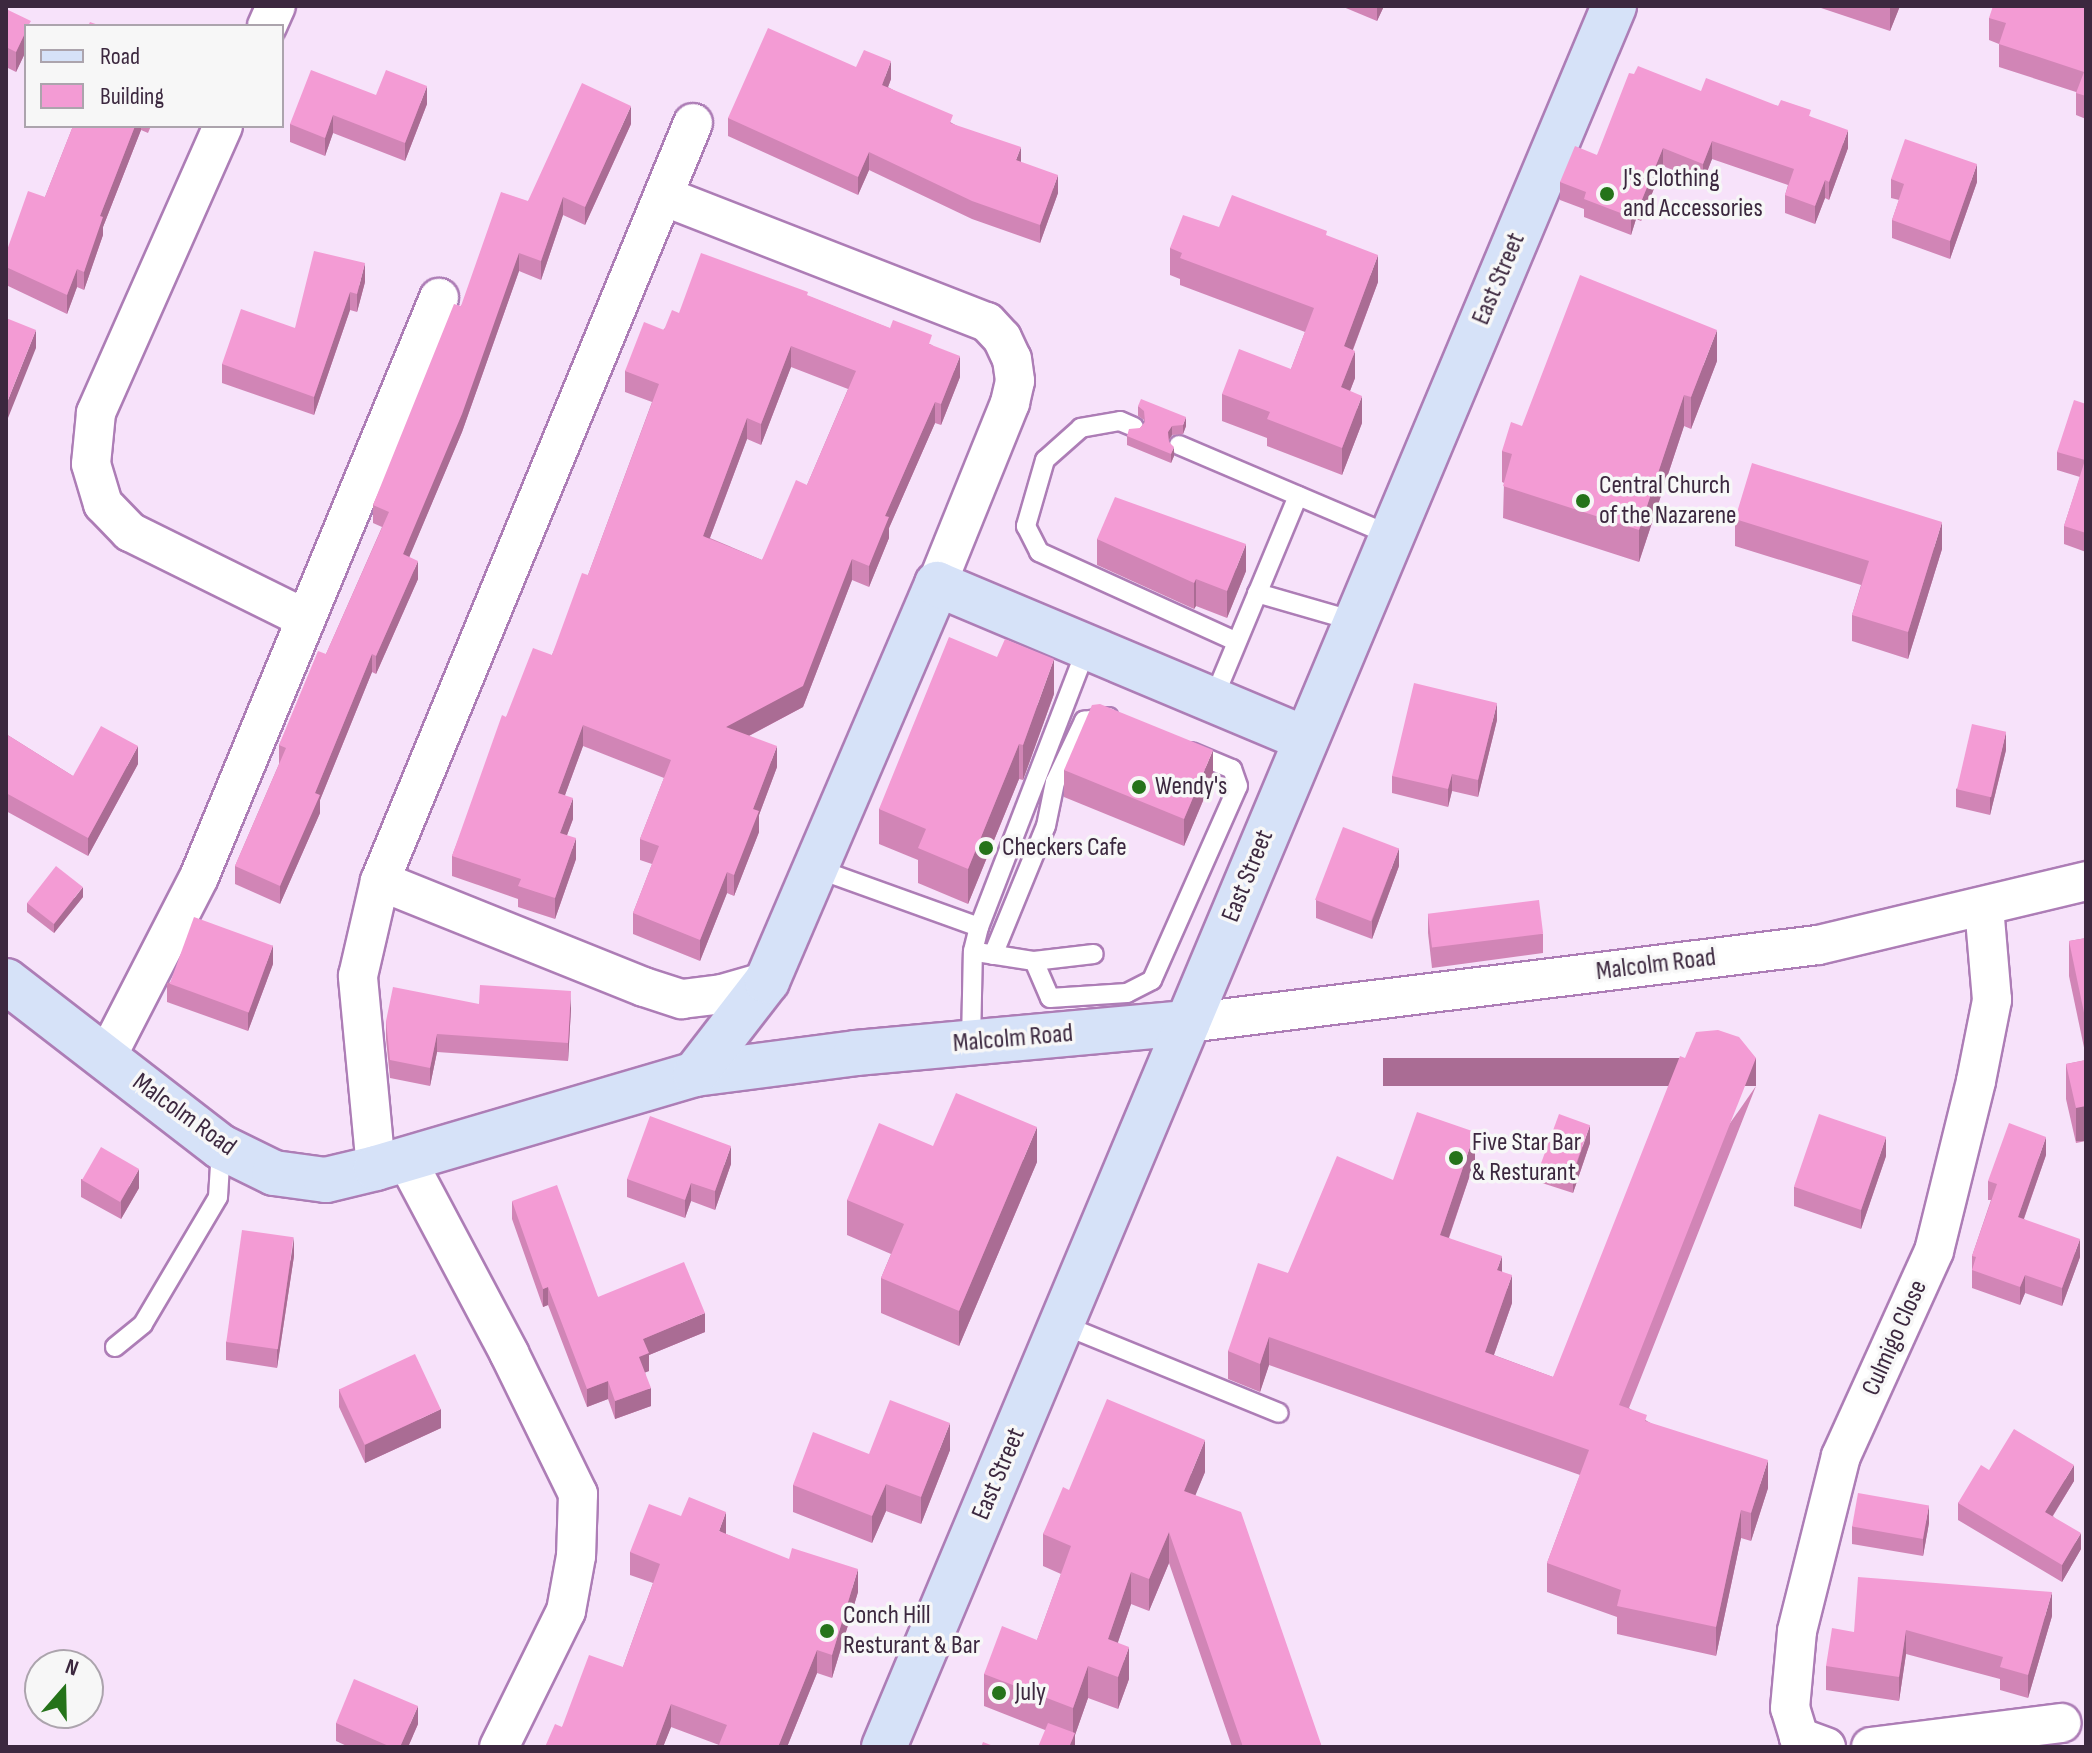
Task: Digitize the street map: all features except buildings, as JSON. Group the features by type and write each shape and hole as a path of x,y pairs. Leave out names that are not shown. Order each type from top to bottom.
{"street":[{"name":"East Street","path":"884,1747 1188,1023 1304,738 1614,6"},
{"path":"499,1747 566,1611 576,1556 578,1494 516,1365 391,1164 358,976 380,881 693,123"},
{"path":"222,128 96,413 91,464 103,504 130,532 306,619"},
{"path":"663,196 987,322 1002,338 1012,359 1015,381 1010,403 937,584 767,981 695,1074"},
{"path":"106,1058 199,877 439,298"},
{"path":"937,584 1304,738"},
{"path":"380,881 644,987 682,999 722,994 767,981"},
{"name":"Malcolm Road","path":"6,981 221,1147 274,1173 326,1180 391,1164 695,1074 971,1043 1188,1023 1818,945 2086,881"},
{"name":"Culmigo Close","path":"1826,1747 1799,1737 1790,1708 1797,1631 1841,1456 1934,1251 1976,1081 1992,1000 1984,907"},
{"path":"1871,1747 2061,1723"}],"lane":[{"path":"1134,427 1120,421 1081,428 1045,460 1026,526 1039,552 1237,642"},
{"path":"1179,445 1390,535"},
{"path":"1213,700 1298,496"},
{"path":"1257,593 1354,621"},
{"path":"971,1043 973,951 979,927 1087,647"},
{"path":"993,955 1046,826 1055,782 1084,721 1109,717 1123,723"},
{"path":"1034,961 1050,998 1127,993 1152,980 1238,786 1232,769 1177,746"},
{"path":"815,868 979,927"},
{"path":"973,951 1034,961 1094,954"},
{"path":"115,1347 143,1324 218,1197 221,1147"},
{"path":"1061,1324 1279,1413"}],"place":[{"name":"J's Clothing and Accessories","path":"1607,194"},
{"name":"Central Church of the Nazarene","path":"1583,501"},
{"name":"Wendy's","path":"1139,787"},
{"name":"Checkers Cafe","path":"986,848"},
{"name":"Five Star Bar & Resturant","path":"1456,1158"},
{"name":"Conch Hill Resturant & Bar","path":"827,1631"},
{"name":"July","path":"999,1693"}]}
